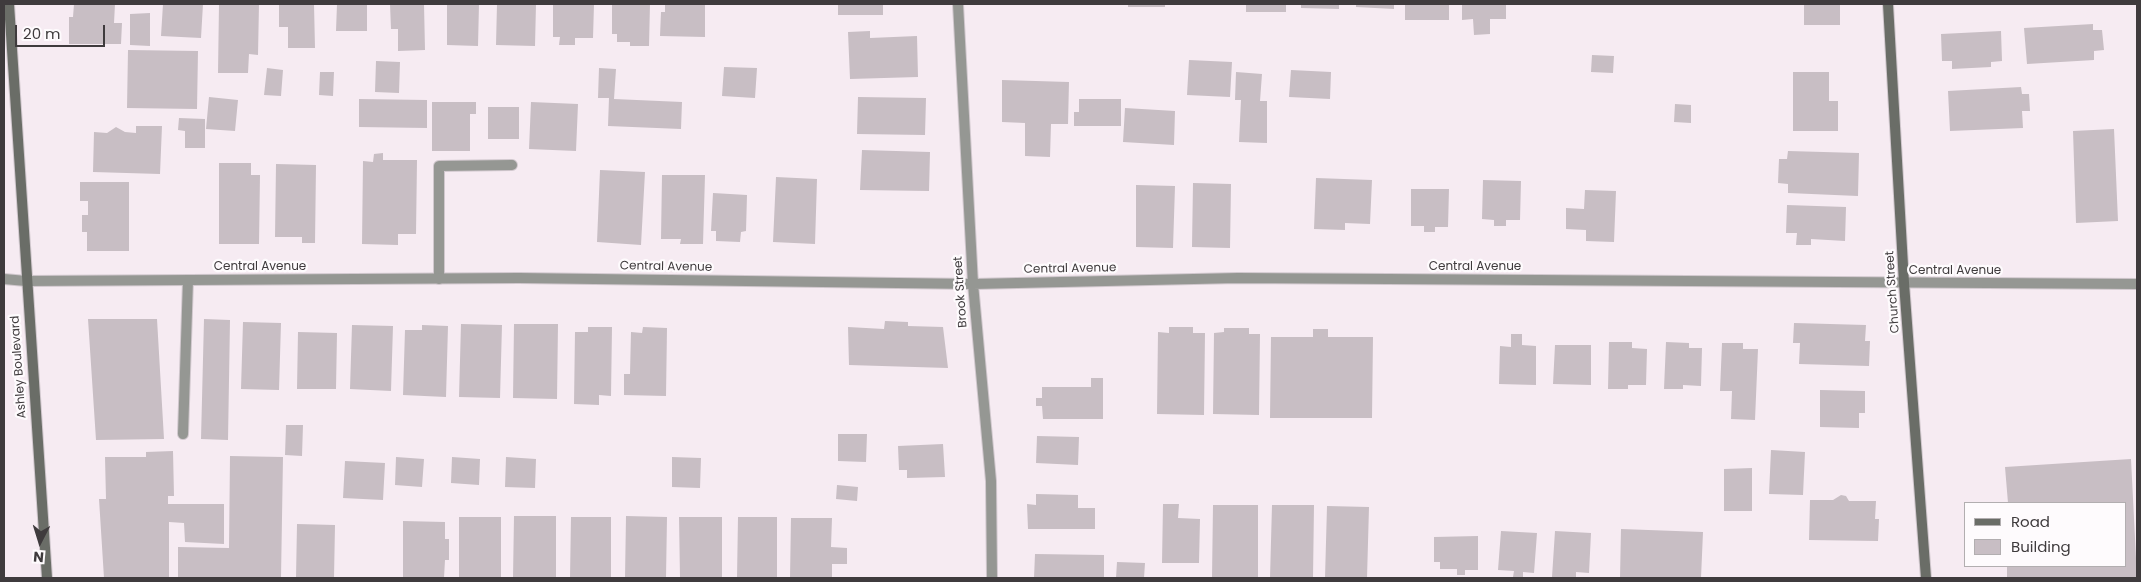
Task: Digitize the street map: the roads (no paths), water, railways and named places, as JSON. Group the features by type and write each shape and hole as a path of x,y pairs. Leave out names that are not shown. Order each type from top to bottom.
{"main road":[{"name":"Ashley Boulevard","path":"9,4 47,578"},
{"name":"Church Street","path":"1888,4 1904,283 1926,578"}],"street":[{"name":"Brook Street","path":"958,4 972,284 991,481 992,578"},
{"path":"438,279 439,166 512,165"},
{"name":"Central Avenue","path":"4,279 26,281 438,279 972,284 1238,278 2137,284"},
{"path":"183,434 188,280"}]}
